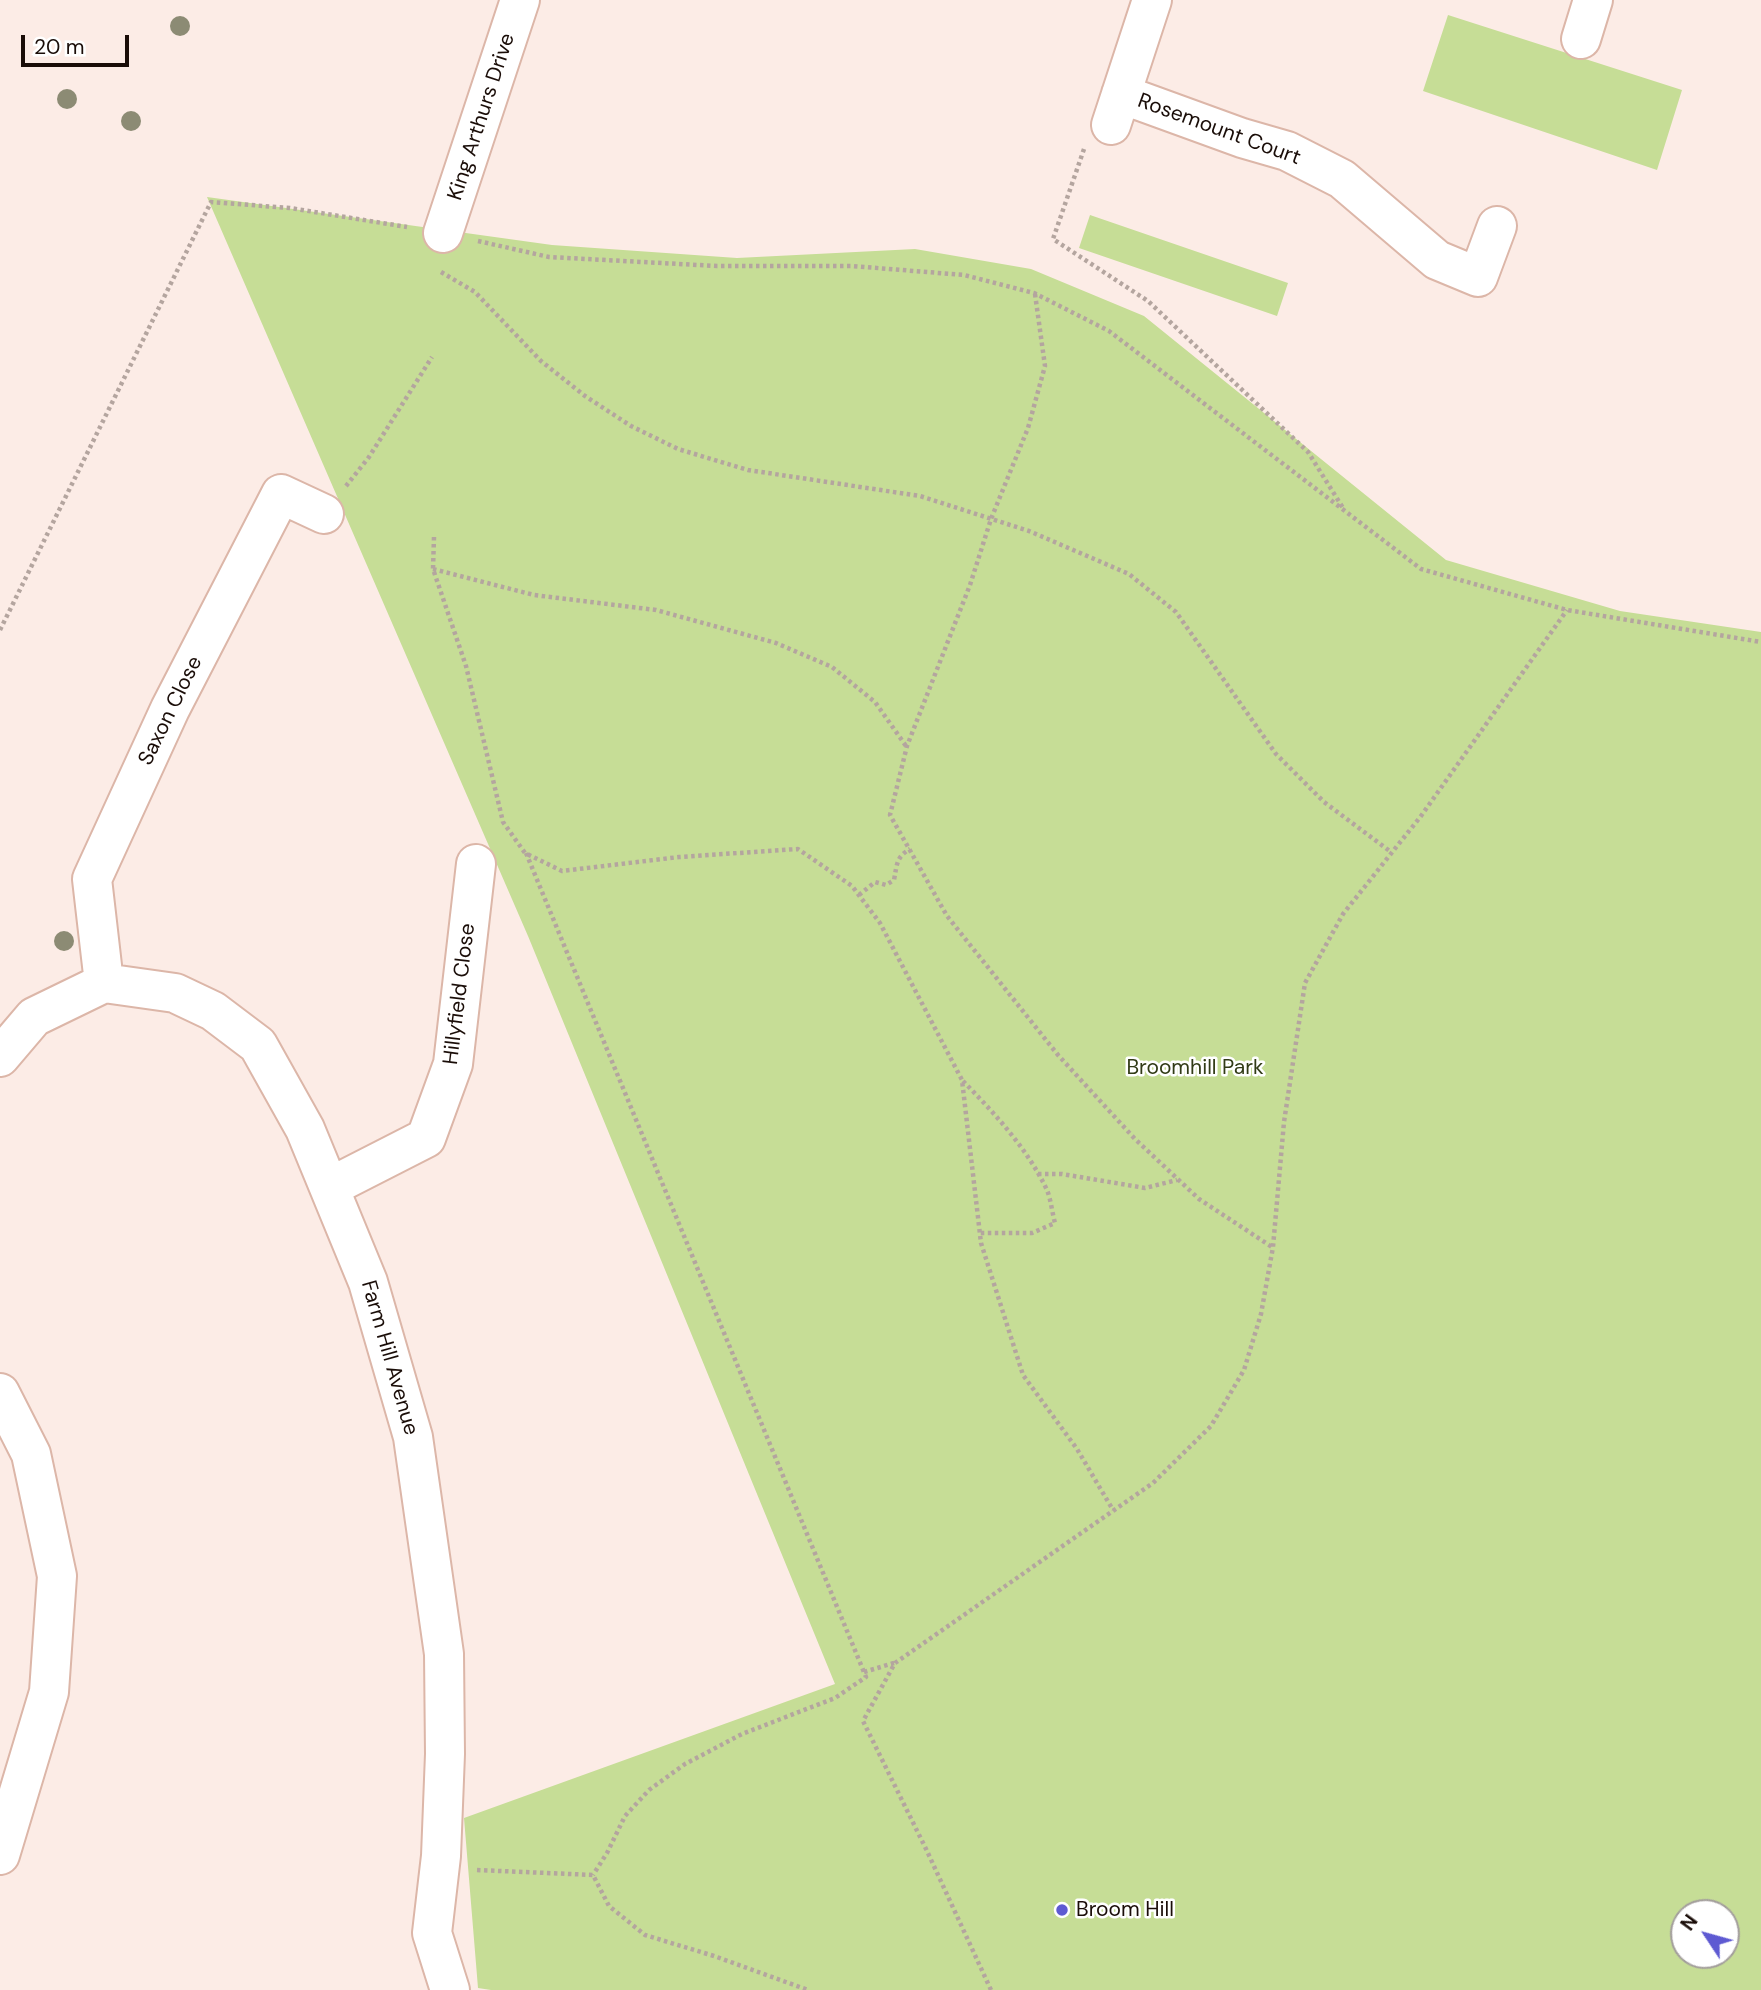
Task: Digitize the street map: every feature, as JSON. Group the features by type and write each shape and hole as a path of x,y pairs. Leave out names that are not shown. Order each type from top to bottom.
{"street":[{"name":"King Arthurs Drive","path":"443,233 520,0"},
{"path":"1116,110 1152,0"},
{"path":"1581,40 1593,0"},
{"name":"Rosemount Court","path":"1116,110 1242,138 1287,151 1342,179 1437,260 1478,277 1497,226"},
{"name":"Saxon Close","path":"104,983 92,879 170,709 281,494 324,514"},
{"name":"Hillyfield Close","path":"330,1187 426,1138 453,1064 476,864"},
{"path":"0,1057 34,1017 104,983"},
{"name":"Farm Hill Avenue","path":"104,983 175,993 213,1011 258,1045 305,1129 368,1282 413,1437 443,1654 445,1754 439,1869 432,1933 450,1990"},
{"path":"0,1393 31,1454 57,1576 49,1692 0,1855"}],"path":[{"path":"1116,110 1084,147 1053,239 1149,301 1308,452 1346,512"},
{"path":"0,630 211,202 290,208 443,233 549,257 717,266 852,266 964,275 1034,293 1109,331 1422,569 1567,610 1761,642"},
{"path":"439,271 475,292 541,361 585,396 631,426 678,449 748,470 920,496 1029,531 1129,574 1176,612 1276,754 1324,802 1391,852"},
{"path":"1034,293 1045,366 1028,428 991,519 970,584 907,746 890,815 947,916 1058,1055 1135,1139 1199,1199 1273,1247"},
{"path":"324,514 369,457 432,357"},
{"path":"434,537 433,569 466,666 503,822 526,853 866,1677 835,1698 742,1734 685,1764 649,1790 625,1816 593,1875"},
{"path":"433,569 534,595 656,610 776,643 832,667 875,702 907,746"},
{"path":"864,1672 895,1663 1153,1483 1211,1426 1244,1370 1261,1314 1273,1247 1284,1122 1306,983 1343,914 1421,816 1567,610"},
{"path":"526,853 562,871 679,857 798,849 852,886 880,923 962,1080 996,1115 1027,1155 1048,1192 1055,1223 1032,1233 980,1233"},
{"path":"859,895 875,882 886,885 894,880 897,861 901,854 910,849"},
{"path":"962,1080 980,1233 1023,1375 1077,1449 1113,1510"},
{"path":"1038,1174 1062,1174 1145,1188 1178,1180"},
{"path":"895,1663 863,1721 991,1990"},
{"path":"439,1869 593,1875"},
{"path":"593,1875 609,1906 645,1935 714,1956 808,1990"}],"green space":[{"path":"1448,15 1682,90 1657,170 1423,91"},
{"name":"Broomhill Park","path":"207,197 552,245 737,258 915,249 1031,269 1144,316 1446,560 1620,611 1761,632 1761,1990 478,1988 464,1818 835,1684 528,936"},
{"path":"1090,215 1288,283 1277,316 1079,248"}],"place":[{"name":"Broom Hill","path":"1062,1910"}]}
